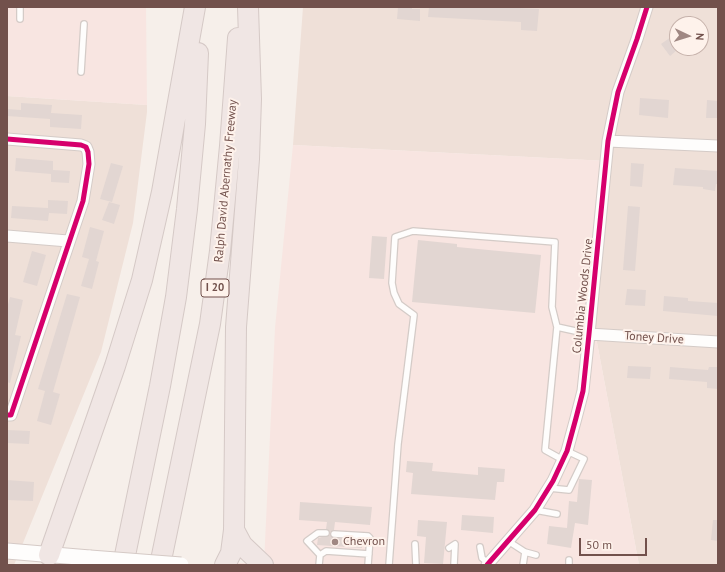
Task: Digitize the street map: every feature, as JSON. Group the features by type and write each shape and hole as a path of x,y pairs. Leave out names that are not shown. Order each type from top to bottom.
{"highway":[{"path":"49,555 112,374 142,280 162,192 195,7"},
{"path":"123,565 160,386 176,297 187,209 195,124 200,7"},
{"name":"Ralph David Abernathy Freeway","path":"160,565 210,324 220,251 230,146 239,7"},
{"path":"225,565 231,553 234,530 236,327 250,159 248,7"},
{"path":"234,530 242,545 263,565"}],"main road":[{"path":"7,551 181,565"}],"street":[{"name":"Columbia Woods Drive","path":"488,564 535,510 549,488 565,456 583,391 608,141 618,92 647,7"},
{"path":"7,139 81,145 86,147 89,164 83,201 68,241 11,415 7,415"},
{"path":"608,141 718,146"},
{"path":"7,236 68,241"},
{"name":"Toney Drive","path":"589,334 718,342"}],"lane":[{"path":"20,7 20,19"},
{"path":"82,72 84,24"},
{"path":"389,565 398,444 414,315 399,304 394,293 392,283 395,237 413,231 555,242 552,307 557,327 545,450 565,456 584,459 569,490 549,488"},
{"path":"557,327 589,334"},
{"path":"535,510 557,514"},
{"path":"320,555 307,541 318,533 326,533"},
{"path":"334,534 368,536 370,538 368,565"},
{"path":"508,541 525,552 536,555"},
{"path":"414,544 416,565"},
{"path":"449,548 455,544 454,565"},
{"path":"480,547 482,558 488,564"},
{"path":"319,565 320,555 329,548 351,550 369,554"},
{"path":"523,565 525,552"}],"shaded area":[{"path":"7,7 146,7 147,105 7,96"},
{"path":"303,7 718,7 718,565 639,565 595,332 607,161 293,145"},
{"path":"7,96 147,105 133,223 101,352 14,565 7,565"},
{"path":"293,145 607,161 595,332 639,565 216,565 217,562 264,564 275,328"}],"building":[{"path":"398,7 412,7 412,9 420,9 420,21 397,19"},
{"path":"429,7 498,7 539,9 537,31 521,30 521,22 428,17"},
{"path":"669,38 669,55 661,44"},
{"path":"640,98 669,100 668,118 639,115"},
{"path":"707,100 718,101 718,118 706,118"},
{"path":"21,103 52,105 51,113 82,115 81,129 50,127 50,119 7,116 7,109 21,110"},
{"path":"16,158 53,161 53,170 70,171 69,183 51,182 51,174 15,171"},
{"path":"111,163 123,166 112,202 100,199"},
{"path":"631,163 644,164 642,187 630,186"},
{"path":"675,168 718,171 718,184 716,184 715,191 703,189 703,187 673,185"},
{"path":"48,200 68,201 67,214 49,213 48,221 11,218 12,206 48,208"},
{"path":"109,202 120,205 114,224 102,220"},
{"path":"628,206 640,207 635,271 623,270"},
{"path":"90,227 104,231 96,261 99,262 92,289 81,286 89,259 82,257"},
{"path":"372,236 387,237 384,279 369,278"},
{"path":"418,240 457,244 457,247 541,255 535,313 412,302"},
{"path":"32,251 46,255 37,286 23,282"},
{"path":"627,289 646,290 645,306 625,305"},
{"path":"67,294 80,297 53,392 60,394 51,425 37,421 45,391 38,389"},
{"path":"664,296 688,298 688,301 718,303 718,316 663,311"},
{"path":"10,297 23,300 15,335 21,336 10,383 7,382 7,308"},
{"path":"628,366 651,367 650,379 627,378"},
{"path":"670,367 708,370 709,367 718,367 718,389 707,388 707,382 669,379"},
{"path":"7,430 30,431 29,444 7,443"},
{"path":"407,461 433,463 432,471 478,475 478,467 505,469 504,482 497,482 495,500 411,494 413,473 406,472"},
{"path":"579,479 592,480 588,525 575,523 571,548 547,544 549,526 567,528 569,501 577,502"},
{"path":"7,480 34,482 33,501 7,500"},
{"path":"300,502 372,507 370,525 335,522 334,530 330,532 326,529 327,522 299,520"},
{"path":"462,515 494,517 493,533 461,530"},
{"path":"418,520 447,522 443,564 424,563 426,537 417,536"},
{"path":"713,520 718,520 718,541 711,540"},
{"path":"330,535 334,538 363,540 362,548 317,545 318,538"}],"cycle path":[{"path":"487,565 535,510 553,481 567,451 583,391 608,141 618,92 647,7"},
{"path":"7,139 81,145 86,147 89,164 83,201 11,415 7,415"}],"place":[{"name":"Chevron","path":"335,542"}]}
